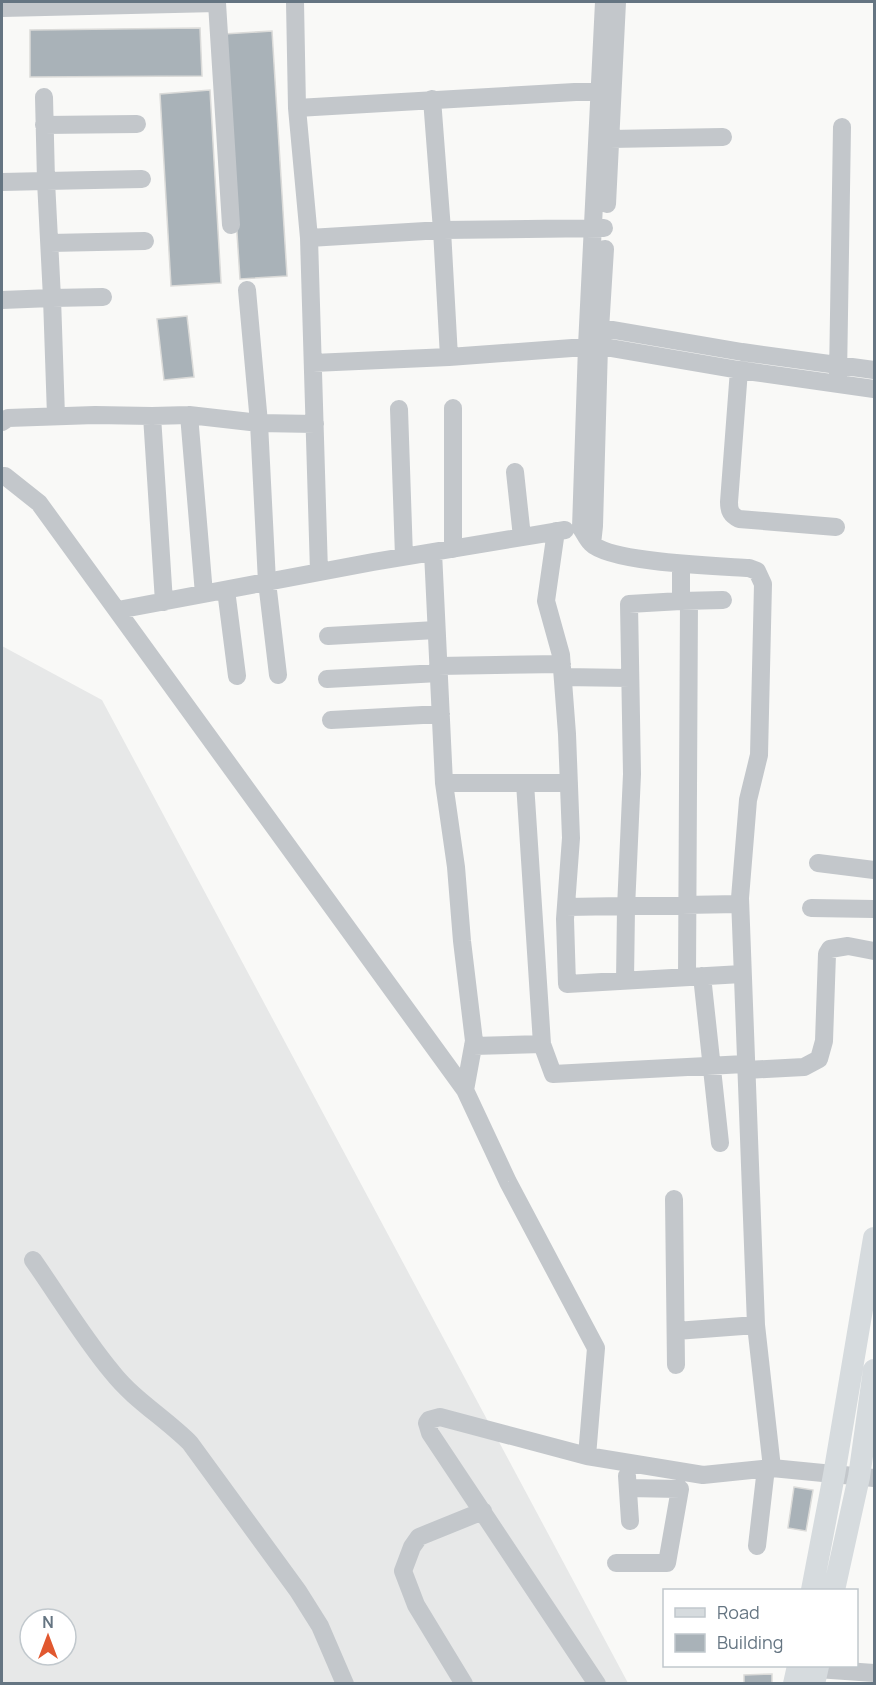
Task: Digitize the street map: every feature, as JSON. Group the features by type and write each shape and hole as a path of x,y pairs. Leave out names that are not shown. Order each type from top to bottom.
{"main road":[{"path":"812,1589 871,1277 874,1238"},
{"path":"834,1589 867,1478 874,1370"},
{"path":"794,1683 809,1670"}],"street":[{"path":"295,2 297,108 309,237 319,572"},
{"path":"604,2 605,90 593,346 588,527 592,544 623,555 681,565 749,568 758,571 763,584 759,755 748,800 740,904 756,1325 769,1468 757,1546"},
{"path":"600,228 610,139 605,90 617,2"},
{"path":"2,8 217,3 231,225"},
{"path":"297,108 605,90"},
{"path":"45,97 44,125 56,416"},
{"path":"432,99 449,357"},
{"path":"44,125 137,124"},
{"path":"838,384 842,127"},
{"path":"610,139 723,137"},
{"path":"2,182 142,179"},
{"path":"309,237 442,230 600,228"},
{"path":"50,243 146,241"},
{"path":"247,290 258,423 267,582 278,675"},
{"path":"2,300 103,297"},
{"path":"594,326 742,352 874,370"},
{"path":"313,363 449,357 593,346 874,389"},
{"path":"739,370 729,502 732,515 739,519 836,527"},
{"path":"453,408 453,549"},
{"path":"399,409 404,557"},
{"path":"2,422 8,418 56,416 189,415 258,423 315,424"},
{"path":"189,415 204,594"},
{"path":"152,416 164,602"},
{"path":"515,472 522,537"},
{"path":"3,475 39,503 465,1089 508,1182 596,1347 587,1456"},
{"path":"118,610 319,572 588,527"},
{"path":"556,531 546,601 563,670 571,838 566,907 567,984 742,974"},
{"path":"433,552 444,783 456,867 473,1046 465,1089"},
{"path":"681,565 685,601 688,905 695,977 711,1066 720,1143"},
{"path":"226,590 237,676"},
{"path":"625,981 632,774 629,604 723,600"},
{"path":"328,636 436,630"},
{"path":"327,680 439,670 563,670 630,678"},
{"path":"331,720 441,714"},
{"path":"444,783 569,783"},
{"path":"525,783 542,1044 553,1074 711,1066 804,1067 819,1059 824,1041 827,954 830,949 848,946 874,951"},
{"path":"818,863 874,870"},
{"path":"566,907 740,904"},
{"path":"811,908 874,909"},
{"path":"473,1046 542,1044"},
{"path":"674,1199 676,1365"},
{"path":"33,1260 112,1372 135,1396 190,1443 304,1600 320,1626 345,1683"},
{"path":"676,1331 756,1325"},
{"path":"597,1683 430,1433 427,1423 429,1420 440,1418 587,1456 703,1475 769,1468 867,1478"},
{"path":"626,1462 630,1521"},
{"path":"616,1563 667,1563 680,1489 628,1488"},
{"path":"464,1683 416,1605 403,1571 412,1547 419,1538 483,1511"},
{"path":"809,1670 874,1673"}],"shaded area":[{"path":"2,646 102,700 628,1683 2,1683"}],"building":[{"path":"200,28 202,76 30,77 30,30"},
{"path":"272,31 287,276 240,279 224,34"},
{"path":"210,90 221,283 171,286 160,94"},
{"path":"187,316 194,377 164,380 157,319"},
{"path":"794,1487 813,1490 806,1531 788,1528"},
{"path":"772,1674 772,1684 744,1684 744,1675"}]}
